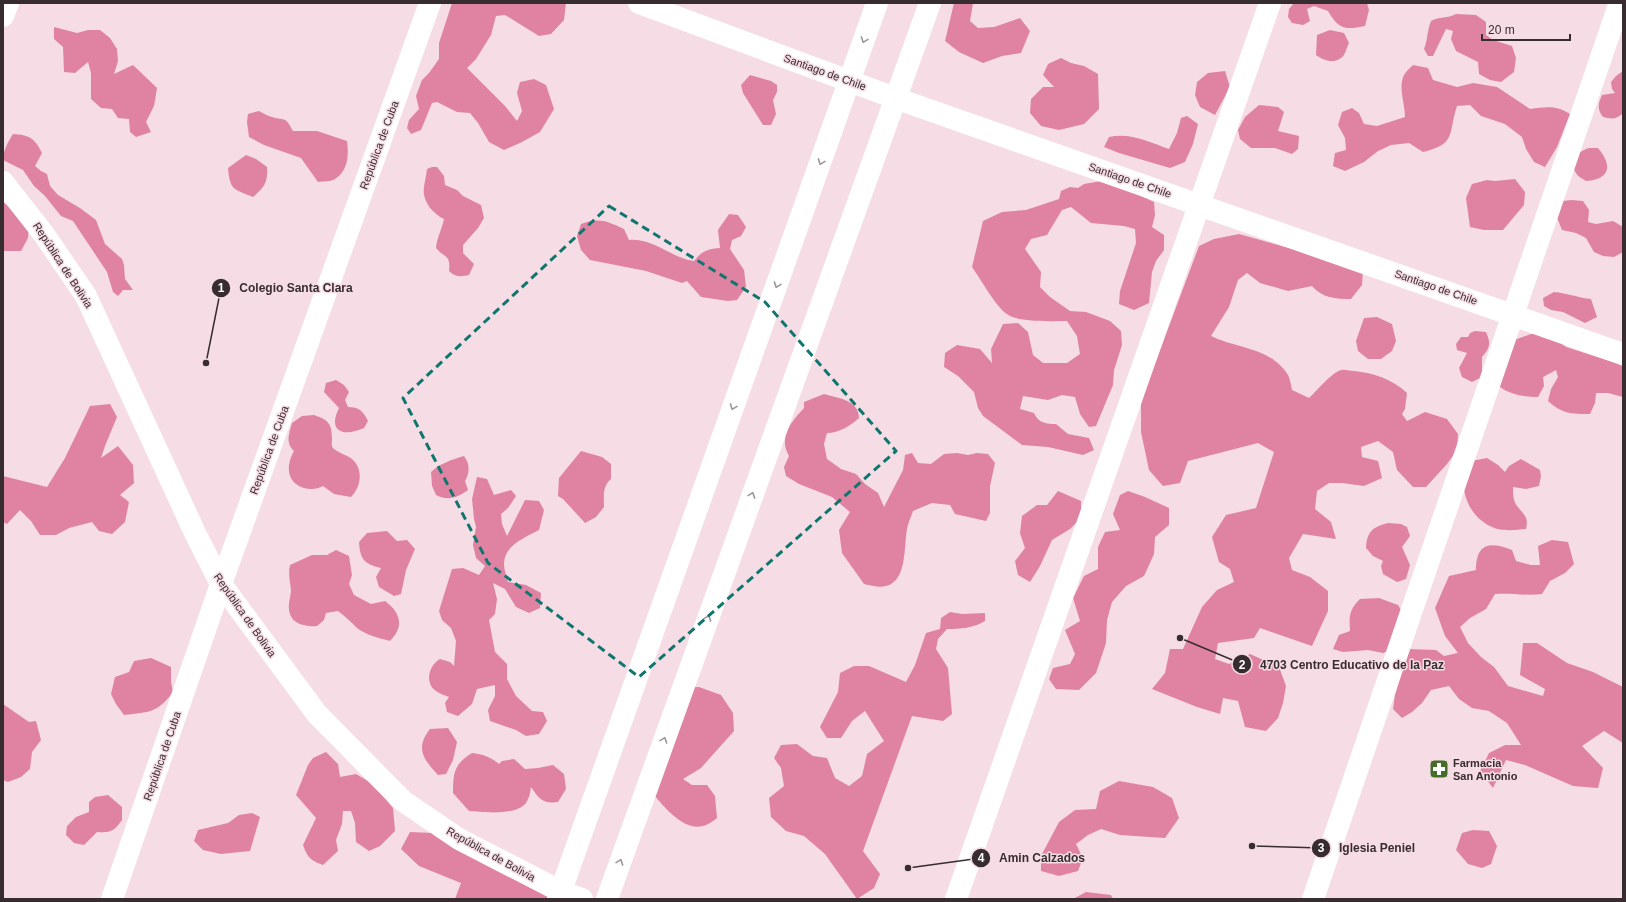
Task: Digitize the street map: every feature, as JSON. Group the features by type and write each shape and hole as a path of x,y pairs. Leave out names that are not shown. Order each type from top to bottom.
{"street":[{"path":"3,16 8,3"},
{"name":"República de Cuba","path":"112,899 221,584 430,3"},
{"name":"Santiago de Chile","path":"638,3 850,82 1514,314 1623,354"},
{"path":"559,895 878,3"},
{"path":"607,899 930,3"},
{"path":"956,899 1270,3"},
{"path":"1313,899 1514,314 1618,5"},
{"name":"República de Bolivia","path":"3,182 43,233 86,296 195,532 221,584 317,714 403,801 459,839 559,895 582,899"}],"highlighted area":[{"path":"609,206 765,302 896,451 639,677 488,563 403,398"}],"shaded area":[{"path":"452,3 566,3 564,20 551,34 539,36 505,15 496,16 491,35 476,59 467,68 505,106 517,121 522,111 517,93 520,82 534,79 546,85 554,109 540,132 504,150 489,142 478,123 470,113 457,112 437,102 432,103 421,130 411,134 407,128 409,120 419,109 416,96 422,80 439,59 439,43"},
{"path":"954,3 973,3 970,21 978,28 994,27 1020,18 1030,31 1021,53 1002,56 983,63 959,52 945,41"},
{"path":"1294,3 1367,3 1369,10 1365,26 1348,28 1336,22 1328,11 1314,6 1307,9 1310,21 1303,25 1292,23 1288,17 1289,9"},
{"path":"1456,14 1476,15 1486,22 1486,35 1493,40 1512,46 1516,58 1514,72 1501,82 1490,80 1479,74 1478,62 1456,51 1451,39 1453,31 1446,29 1433,56 1428,56 1424,49 1431,21 1437,18"},
{"path":"54,27 77,33 88,30 100,30 110,38 117,49 118,61 114,74 133,65 157,88 154,106 146,122 151,132 136,137 130,132 129,119 118,118 112,109 101,108 91,99 91,73 88,62 75,73 64,72 63,47 54,39"},
{"path":"1330,30 1344,33 1349,43 1344,55 1334,61 1323,59 1316,55 1317,35"},
{"path":"1061,58 1071,63 1084,66 1098,74 1099,109 1084,124 1059,130 1041,126 1030,113 1031,99 1043,87 1054,87 1043,75 1048,64"},
{"path":"1413,65 1428,68 1433,80 1457,87 1473,83 1497,87 1530,109 1546,107 1555,108 1570,114 1557,147 1545,167 1534,162 1526,149 1522,137 1505,124 1481,116 1470,105 1457,106 1449,136 1446,141 1434,149 1423,152 1409,143 1391,145 1378,151 1364,162 1345,171 1333,166 1335,153 1346,150 1345,138 1338,125 1342,112 1352,108 1359,113 1364,124 1377,126 1405,117 1402,80 1406,72"},
{"path":"1225,71 1230,87 1215,115 1200,107 1195,95 1197,82 1208,73"},
{"path":"1623,71 1623,113 1618,117 1613,118 1603,117 1599,106 1602,95 1615,93 1612,89 1611,82"},
{"path":"750,75 771,81 777,85 777,92 773,100 776,114 771,125 763,125 743,93 741,85"},
{"path":"1259,105 1278,107 1284,112 1278,131 1299,136 1298,149 1292,154 1275,148 1251,148 1240,139 1238,130 1245,117"},
{"path":"259,111 270,117 287,121 293,131 317,131 347,141 348,157 343,172 333,180 318,182 301,158 264,145 249,137 247,122 248,114"},
{"path":"1187,116 1198,124 1193,144 1185,162 1170,168 1104,147 1109,137 1124,136 1139,138 1169,149 1177,133 1181,118"},
{"path":"13,134 27,136 37,144 42,153 35,166 47,174 50,186 58,195 80,208 96,220 105,244 122,259 125,279 133,290 123,290 118,296 113,292 107,272 73,221 61,216 45,196 34,186 23,170 3,160 5,150"},
{"path":"1589,148 1598,148 1606,160 1607,170 1600,178 1586,181 1577,174 1573,164 1575,157 1581,151"},
{"path":"246,155 256,159 267,167 265,184 253,197 234,188 229,176 228,168"},
{"path":"437,167 444,176 445,185 457,190 463,196 481,205 484,218 478,228 463,245 463,253 474,264 469,275 458,276 451,273 449,271 448,259 436,248 444,219 431,209 425,199 424,185 427,169"},
{"path":"1515,179 1525,192 1524,205 1503,230 1484,230 1470,227 1466,198 1472,184 1487,180 1495,181"},
{"path":"1107,180 1154,202 1155,215 1152,227 1164,235 1164,250 1156,261 1152,272 1149,303 1134,310 1119,304 1120,291 1136,243 1135,229 1124,226 1091,223 1071,207 1062,210 1047,235 1031,239 1025,249 1041,272 1040,287 1050,297 1070,311 1086,312 1110,321 1121,331 1122,345 1114,370 1113,385 1096,426 1089,427 1080,414 1075,397 1062,395 1048,400 1023,396 1020,409 1034,413 1040,421 1049,424 1056,424 1068,434 1089,438 1094,450 1083,455 1048,447 1022,445 983,416 978,408 974,392 958,376 944,367 945,353 957,345 980,349 992,363 991,349 1003,324 1018,323 1028,332 1033,355 1043,363 1067,363 1080,354 1077,336 1067,321 1036,321 1019,319 1007,314 998,305 972,267 983,221 1002,212 1026,210 1059,199 1061,191 1070,187 1078,188 1084,184"},
{"path":"1562,201 1583,201 1589,210 1588,222 1596,224 1613,221 1623,227 1623,252 1614,257 1603,256 1594,252 1586,238 1576,233 1562,230 1556,215"},
{"path":"3,202 29,223 28,238 21,251 3,251"},
{"path":"729,214 738,215 746,227 741,236 732,240 730,249 744,270 746,287 737,300 728,301 701,297 687,281 682,283 646,271 590,260 581,250 577,236 581,224 598,220 603,221 624,229 629,240 647,242 677,256 694,261 705,251 720,248 718,230"},
{"path":"1239,234 1363,269 1362,285 1351,299 1340,299 1320,293 1312,286 1288,291 1260,283 1247,273 1238,280 1229,307 1211,336 1253,350 1272,359 1281,366 1288,375 1292,390 1309,398 1329,378 1341,370 1376,375 1389,380 1407,393 1405,409 1402,414 1407,421 1425,412 1447,419 1458,434 1457,450 1447,464 1426,487 1413,487 1397,470 1393,452 1378,441 1361,447 1362,457 1378,461 1382,478 1364,486 1329,483 1317,491 1315,509 1331,522 1336,539 1303,534 1289,558 1292,570 1310,577 1328,591 1328,611 1312,646 1260,628 1254,638 1218,643 1215,659 1229,664 1250,654 1279,667 1286,686 1283,703 1278,718 1266,731 1245,727 1238,701 1223,698 1220,714 1197,707 1152,689 1165,673 1170,649 1183,649 1202,607 1217,590 1234,582 1230,569 1219,562 1212,537 1226,515 1256,508 1274,452 1258,443 1188,461 1180,483 1163,486 1149,470 1141,432 1141,401 1199,246 1214,239"},
{"path":"1554,292 1591,299 1597,317 1585,323 1563,312 1551,310 1544,306 1543,298"},
{"path":"1377,317 1392,324 1396,341 1392,351 1381,359 1368,359 1358,351 1356,341 1364,318"},
{"path":"1475,331 1486,332 1489,339 1489,345 1487,351 1482,357 1482,377 1472,382 1462,377 1459,368 1467,353 1457,350 1456,344 1461,337 1468,337 1470,333"},
{"path":"1537,332 1551,335 1566,347 1619,364 1623,367 1623,397 1608,393 1596,393 1595,403 1590,414 1572,413 1558,409 1548,401 1551,389 1558,377 1556,370 1543,377 1544,386 1538,397 1518,395 1500,387 1501,372 1514,340"},
{"path":"336,380 344,385 349,392 345,400 348,407 358,409 368,421 364,428 357,431 344,432 336,427 336,416 339,408 324,392 326,383"},
{"path":"824,394 852,404 856,407 859,418 852,424 836,432 827,433 824,444 827,459 841,469 856,474 865,484 878,493 884,507 903,470 905,455 912,453 918,463 931,464 944,454 988,454 995,463 990,486 990,513 986,521 955,514 950,505 932,503 913,511 907,529 904,559 900,574 896,580 888,586 878,587 864,584 842,553 839,530 850,512 832,497 799,484 786,476 784,467 789,456 786,449 785,436 791,424 804,408 804,402"},
{"path":"110,404 117,417 101,458 118,446 133,465 134,483 120,495 129,502 125,522 112,534 99,531 92,522 69,528 56,535 40,535 31,521 20,510 7,524 3,522 3,476 47,487 65,458 90,406"},
{"path":"314,415 326,421 330,426 333,448 349,457 357,466 360,476 359,482 351,497 334,494 323,486 314,489 305,488 296,484 290,476 289,463 294,451 289,445 289,435 292,423 302,416"},
{"path":"581,451 602,457 611,464 611,479 605,488 604,507 596,517 585,523 563,499 558,496 559,478"},
{"path":"464,456 468,465 468,474 465,481 468,490 452,498 445,498 436,495 432,486 431,472 442,464"},
{"path":"1487,458 1498,465 1505,472 1509,466 1521,459 1540,470 1541,476 1539,486 1526,489 1513,487 1513,495 1517,506 1524,514 1527,522 1526,529 1508,530 1494,528 1483,522 1469,504 1464,490 1464,474 1471,461"},
{"path":"477,477 487,479 494,495 511,490 516,496 508,508 501,514 502,524 507,536 525,500 539,501 544,510 539,530 517,542 505,557 504,564 508,582 526,585 541,593 540,608 529,613 516,607 505,589 493,583 497,599 495,614 489,620 495,652 507,664 507,679 516,696 532,711 543,712 547,721 539,734 526,736 516,730 490,721 488,710 495,696 495,685 477,689 472,704 458,716 447,712 445,703 449,697 432,688 429,679 429,674 433,665 440,659 450,662 454,666 456,641 451,628 442,620 439,611 452,569 463,568 479,575 485,566 476,558 473,545 476,527 472,499"},
{"path":"1058,491 1081,501 1081,518 1070,529 1052,540 1040,566 1030,582 1018,575 1015,561 1025,548 1020,533 1022,516 1037,505 1047,505"},
{"path":"1128,491 1169,508 1169,525 1155,537 1154,554 1144,576 1126,586 1112,602 1107,620 1106,643 1096,673 1079,690 1056,689 1049,679 1053,668 1070,664 1075,654 1065,630 1080,621 1073,598 1084,576 1098,569 1098,547 1105,532 1120,530 1113,514 1120,495"},
{"path":"1388,523 1401,524 1407,527 1410,536 1402,547 1410,565 1406,579 1397,582 1383,574 1381,566 1383,561 1373,556 1366,548 1369,534 1378,526"},
{"path":"387,531 397,541 407,540 415,549 406,570 401,594 394,596 379,587 376,577 381,568 371,565 364,560 360,553 359,542 367,533"},
{"path":"1552,540 1568,542 1574,564 1565,573 1550,581 1542,594 1495,594 1486,609 1470,618 1460,627 1468,643 1481,657 1494,667 1508,686 1543,696 1545,689 1520,675 1523,643 1537,643 1567,663 1593,672 1623,687 1623,743 1604,731 1582,746 1603,768 1598,788 1573,786 1525,765 1506,760 1493,788 1480,771 1489,753 1505,745 1521,745 1507,723 1489,711 1472,708 1459,699 1449,686 1431,690 1422,703 1402,718 1393,709 1395,695 1409,649 1436,650 1444,656 1458,653 1445,636 1435,608 1449,576 1476,570 1479,554 1482,549 1491,545 1512,550 1516,561 1531,565 1540,565 1538,546"},
{"path":"336,550 349,556 352,575 349,584 354,595 371,604 385,601 397,615 399,620 398,630 390,641 364,633 338,611 326,613 324,620 317,626 299,624 292,618 289,607 291,590 289,574 290,565 312,555 327,555"},
{"path":"1379,598 1398,605 1408,622 1400,646 1383,653 1368,650 1343,652 1333,649 1339,635 1350,631 1350,614 1356,603 1360,599"},
{"path":"950,612 962,614 985,613 985,621 967,628 947,629 938,639 936,649 948,668 952,714 943,721 912,716 863,851 880,874 874,888 857,899 825,854 804,836 786,831 771,817 769,798 784,786 781,768 774,758 781,745 797,744 813,756 827,758 835,778 849,786 862,776 867,754 884,741 865,711 852,721 841,738 827,738 820,727 838,692 840,673 854,666 869,666 906,682 915,665 926,633 940,629 941,618"},
{"path":"151,658 171,667 173,692 157,708 147,712 124,715 111,694 115,677 129,672 134,661"},
{"path":"688,687 699,687 721,695 733,713 734,731 701,768 683,779 692,785 707,785 715,796 717,818 707,825 696,827 682,822 669,812 654,795"},
{"path":"3,704 29,722 36,721 41,740 32,752 30,769 21,777 8,782 3,780"},
{"path":"448,728 457,742 453,760 446,774 438,775 428,764 425,758 422,748 423,742 430,729"},
{"path":"326,752 338,764 340,777 356,774 373,784 393,808 395,831 380,846 369,851 356,842 355,823 351,811 343,811 342,824 336,840 338,851 323,865 315,862 306,853 303,845 316,818 296,795 308,765 313,758"},
{"path":"472,753 486,756 499,764 502,761 514,759 525,769 553,765 564,774 566,789 558,802 542,800 536,795 531,787 528,799 524,805 518,809 502,812 469,811 453,793 453,786 454,774 458,765"},
{"path":"1119,781 1153,787 1172,798 1179,818 1165,838 1120,835 1101,829 1088,835 1076,844 1083,858 1078,871 1059,876 1041,871 1041,856 1059,822 1075,810 1096,809 1100,791"},
{"path":"108,795 122,807 122,820 117,827 112,830 97,832 84,845 74,843 66,835 67,826 76,817 89,812 89,802 95,797"},
{"path":"252,813 260,817 250,851 221,854 203,850 194,841 198,830 228,823 239,815"},
{"path":"1473,830 1489,831 1497,846 1491,864 1482,868 1468,864 1456,850 1462,833"},
{"path":"410,832 433,833 548,895 547,899 455,899 461,883 419,866 401,849"},
{"path":"1086,892 1111,895 1113,899 1073,899"}],"place":[{"name":"Colegio Santa Clara","path":"206,363"},
{"name":"4703 Centro Educativo de la Paz","path":"1180,638"},
{"name":"Farmacia San Antonio","path":"1439,769"},
{"name":"Iglesia Peniel","path":"1252,846"},
{"name":"Amin Calzados","path":"908,868"}]}
